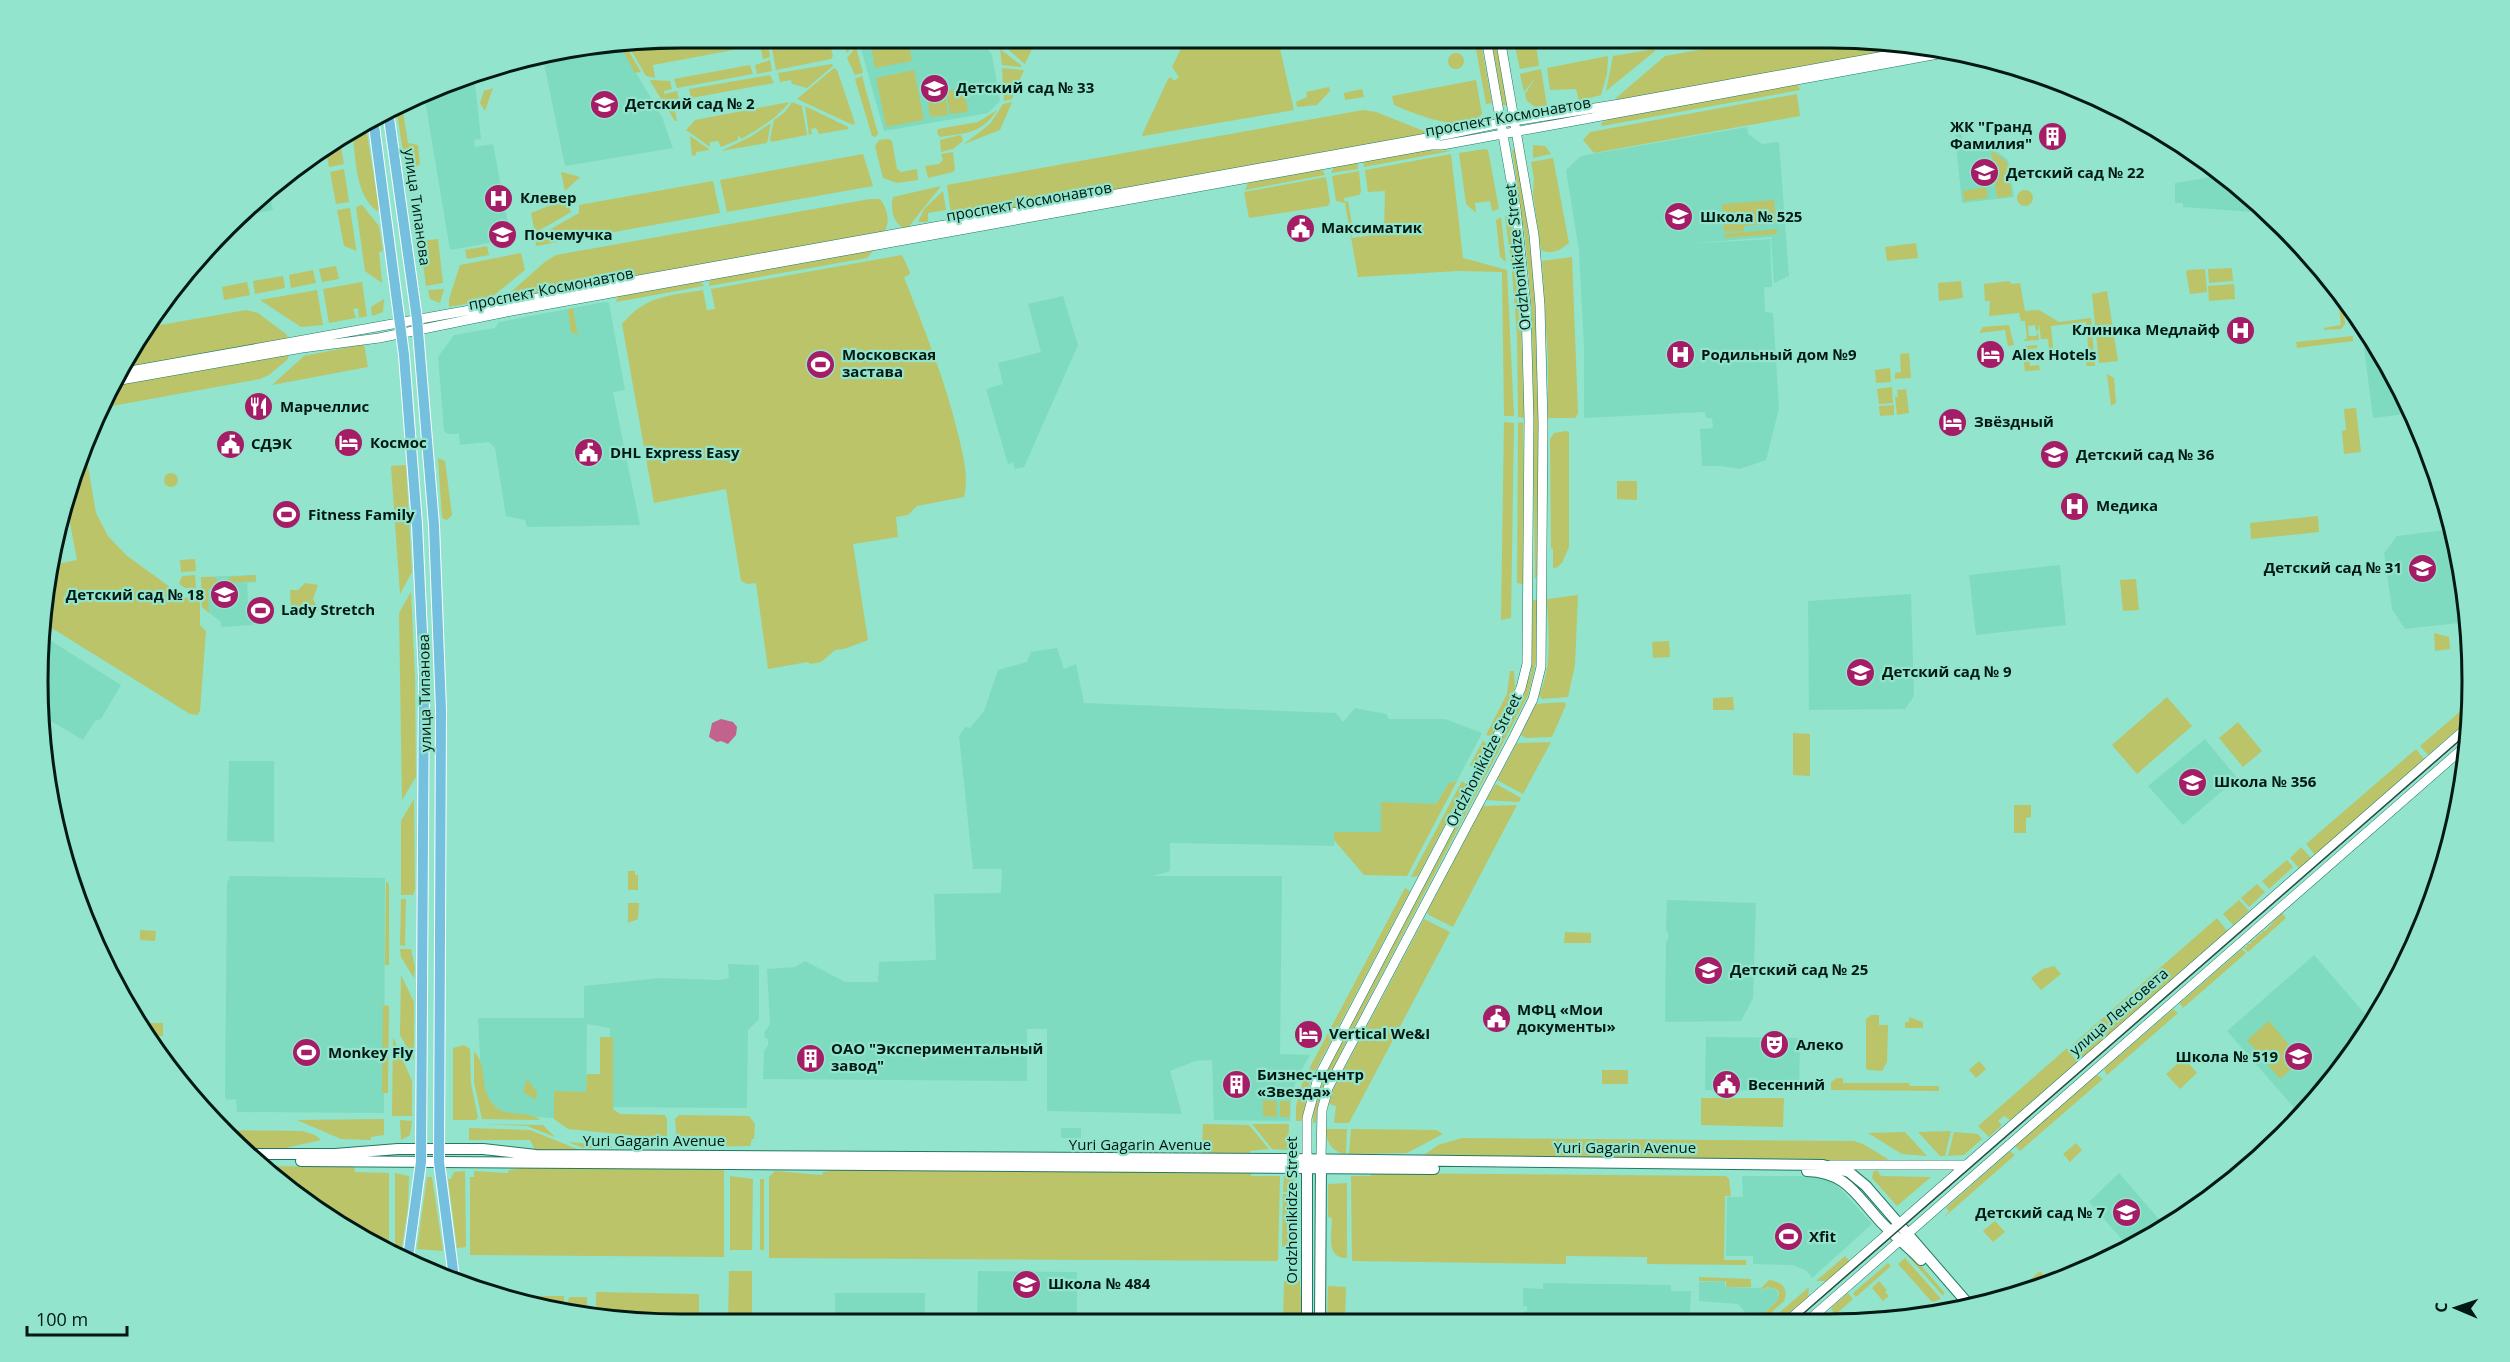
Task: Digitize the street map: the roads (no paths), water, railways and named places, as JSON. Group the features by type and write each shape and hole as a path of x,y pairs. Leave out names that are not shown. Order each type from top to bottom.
{"main road":[{"name":"улица Типанова","path":"389,119 418,325 434,525 440,664 438,1162 453,1271"},
{"name":"улица Типанова","path":"374,127 402,328 417,524 424,676 422,1149 409,1252"},
{"name":"Yuri Gagarin Avenue","path":"261,1154 335,1154 438,1149 548,1155 1307,1163 1824,1172 1846,1184 1890,1232 1904,1237 1963,1299"},
{"name":"Yuri Gagarin Avenue","path":"269,1161 1307,1163"},
{"name":"Ordzhonikidze Street","path":"1307,1163 1307,1314"},
{"name":"Yuri Gagarin Avenue","path":"1321,1164 1824,1165 1855,1176 1900,1223 1904,1237 1912,1250 1956,1301"},
{"name":"Ordzhonikidze Street","path":"1320,1314 1321,1164"}],"street":[{"name":"Ordzhonikidze Street","path":"1307,1163 1308,1112 1317,1078 1508,716 1526,673 1529,420 1526,306 1520,242 1488,48"},
{"name":"Ordzhonikidze Street","path":"1321,1164 1322,1110 1328,1088 1514,737 1533,699 1541,668 1543,412 1540,305 1534,235 1502,48"},
{"name":"проспект Космонавтов","path":"125,379 1516,120 1904,52"},
{"name":"проспект Космонавтов","path":"418,325 1411,148 1503,135 1621,111 1928,56"},
{"name":"проспект Космонавтов","path":"129,371 402,328"},
{"name":"улица Ленсовета","path":"1796,1314 2460,734"},
{"name":"улица Ленсовета","path":"1816,1314 2458,753"},
{"path":"1824,1165 1966,1165 1975,1175"}],"tram line":[{"path":"1803,1314 2459,741"}],"place":[{"name":"Детский сад № 33","path":"935,88"},
{"name":"Детский сад № 2","path":"604,104"},
{"name":"ЖК \"Гранд Фамилия\"","path":"2053,136"},
{"name":"Детский сад № 22","path":"1985,173"},
{"name":"Клевер","path":"499,198"},
{"name":"Школа № 525","path":"1679,217"},
{"name":"Максиматик","path":"1300,228"},
{"name":"Почемучка","path":"503,235"},
{"name":"Клиника Медлайф","path":"2241,330"},
{"name":"Родильный дом №9","path":"1680,355"},
{"name":"Alex Hotels","path":"1991,355"},
{"name":"Московская застава","path":"821,364"},
{"name":"Марчеллис","path":"259,407"},
{"name":"Звёздный","path":"1953,422"},
{"name":"Космос","path":"349,443"},
{"name":"СДЭК","path":"230,444"},
{"name":"DHL Express Easy","path":"589,453"},
{"name":"Детский сад № 36","path":"2055,455"},
{"name":"Медика","path":"2075,506"},
{"name":"Fitness Family","path":"287,515"},
{"name":"Детский сад № 31","path":"2423,568"},
{"name":"Детский сад № 18","path":"225,595"},
{"name":"Lady Stretch","path":"260,610"},
{"name":"Детский сад № 9","path":"1861,672"},
{"name":"Школа № 356","path":"2193,782"},
{"name":"Детский сад № 25","path":"1709,970"},
{"name":"МФЦ «Мои документы»","path":"1496,1019"},
{"name":"Vertical We&I","path":"1308,1034"},
{"name":"Алеко","path":"1775,1045"},
{"name":"Monkey Fly","path":"307,1053"},
{"name":"Школа № 519","path":"2299,1057"},
{"name":"ОАО \"Экспериментальный завод\"","path":"810,1058"},
{"name":"Бизнес-центр «Звезда»","path":"1236,1084"},
{"name":"Весенний","path":"1727,1085"},
{"name":"Детский сад № 7","path":"2126,1213"},
{"name":"Xfit","path":"1788,1237"},
{"name":"Школа № 484","path":"1027,1284"}]}
